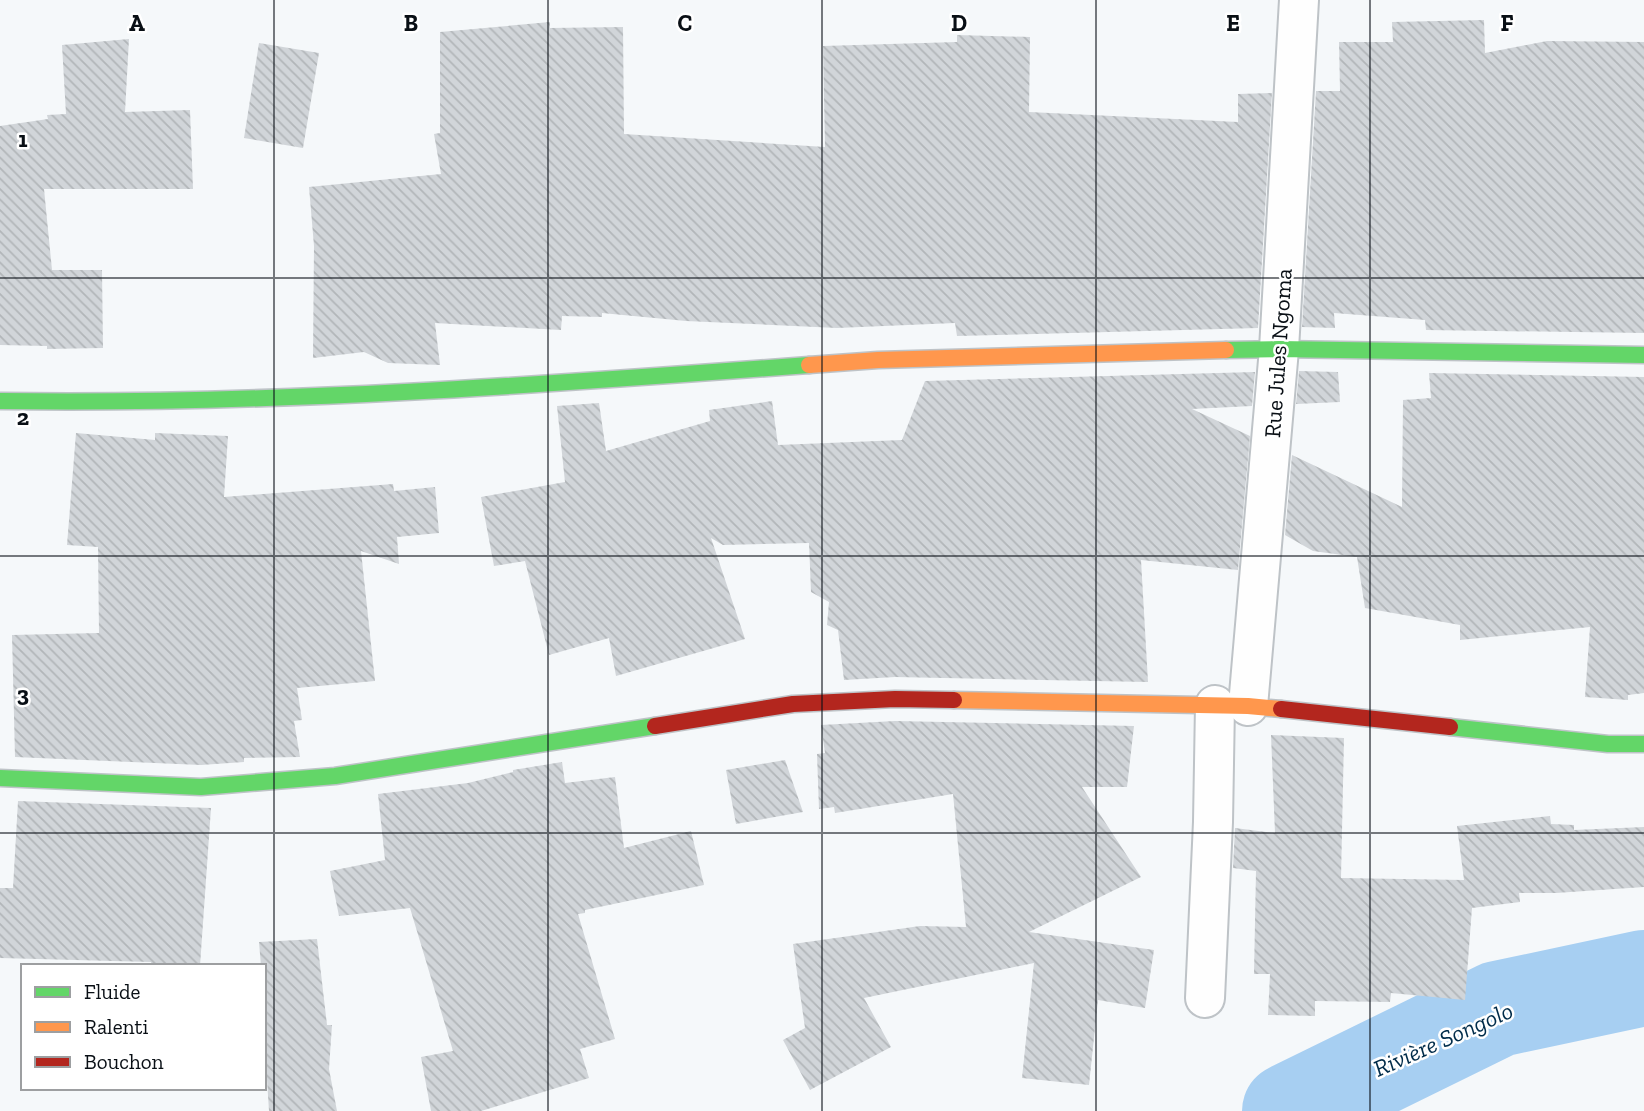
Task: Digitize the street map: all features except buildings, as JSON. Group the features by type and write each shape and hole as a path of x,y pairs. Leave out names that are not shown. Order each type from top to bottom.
{"street":[{"name":"Rue Jules Ngoma","path":"1205,998 1232,705 1279,349 1299,0"},
{"path":"0,401 130,403 475,390 878,360 1279,349 1644,355"},
{"path":"0,778 201,788 335,776 793,704 895,699 1232,705 1608,744 1644,744"}],"waterway":[{"name":"Rivière Songolo","path":"1290,1111 1498,1009 1644,978"}],"traffic: fast":[{"path":"1226,350 1644,355"},
{"path":"0,401 304,397 809,365"},
{"path":"0,778 201,787 335,776 655,726"},
{"path":"1450,727 1608,744 1644,744"}],"traffic: slow":[{"path":"809,365 878,360 1226,350"},
{"path":"954,700 1281,709"}],"traffic: jam":[{"path":"655,726 793,704 895,699 954,700"},
{"path":"1281,709 1450,727"}]}
